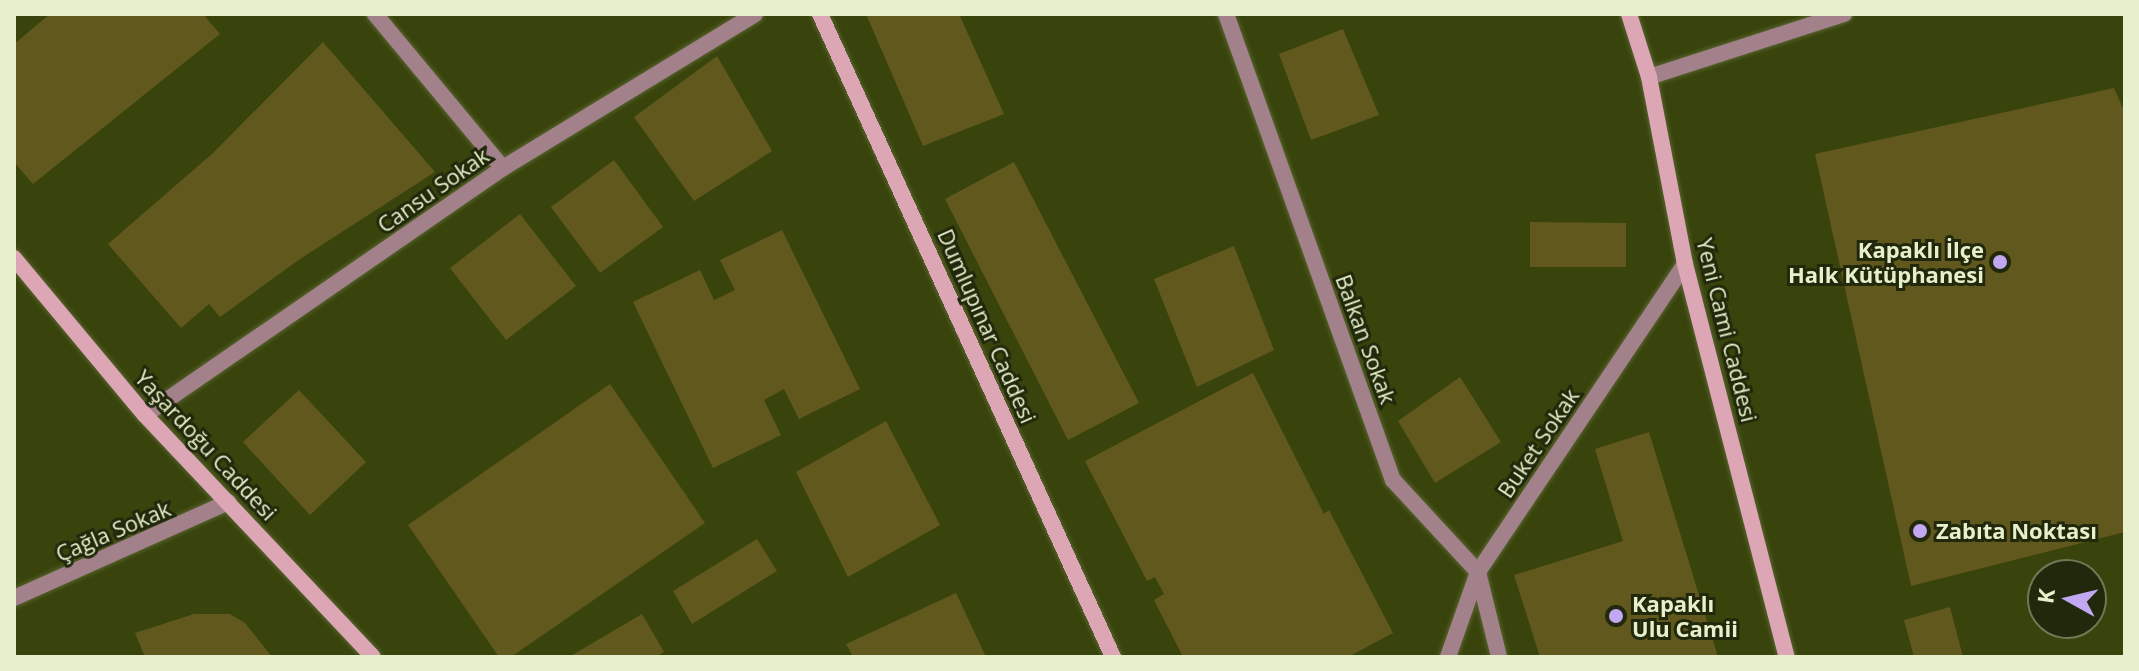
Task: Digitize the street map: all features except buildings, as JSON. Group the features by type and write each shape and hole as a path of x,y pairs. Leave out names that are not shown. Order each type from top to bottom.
{"street":[{"path":"375,14 503,168"},
{"name":"Cansu Sokak","path":"145,415 503,168 755,14"},
{"name":"Dumlupınar Caddesi","path":"820,14 1113,657"},
{"name":"Balkan Sokak","path":"1226,14 1393,480 1478,572 1499,657"},
{"name":"Yeni Cami Caddesi","path":"1629,14 1649,77 1685,264 1787,657"},
{"path":"1649,77 1844,14"},
{"name":"Yaşardoğu Caddesi","path":"14,258 145,415 373,657"},
{"name":"Buket Sokak","path":"1448,657 1478,572 1685,264"},
{"name":"Çağla Sokak","path":"14,598 229,502"}],"place":[{"name":"Kapaklı İlçe Halk Kütüphanesi","path":"2000,262"},
{"name":"Zabıta Noktası","path":"1920,531"},
{"name":"Kapaklı Ulu Camii","path":"1616,616"}]}
